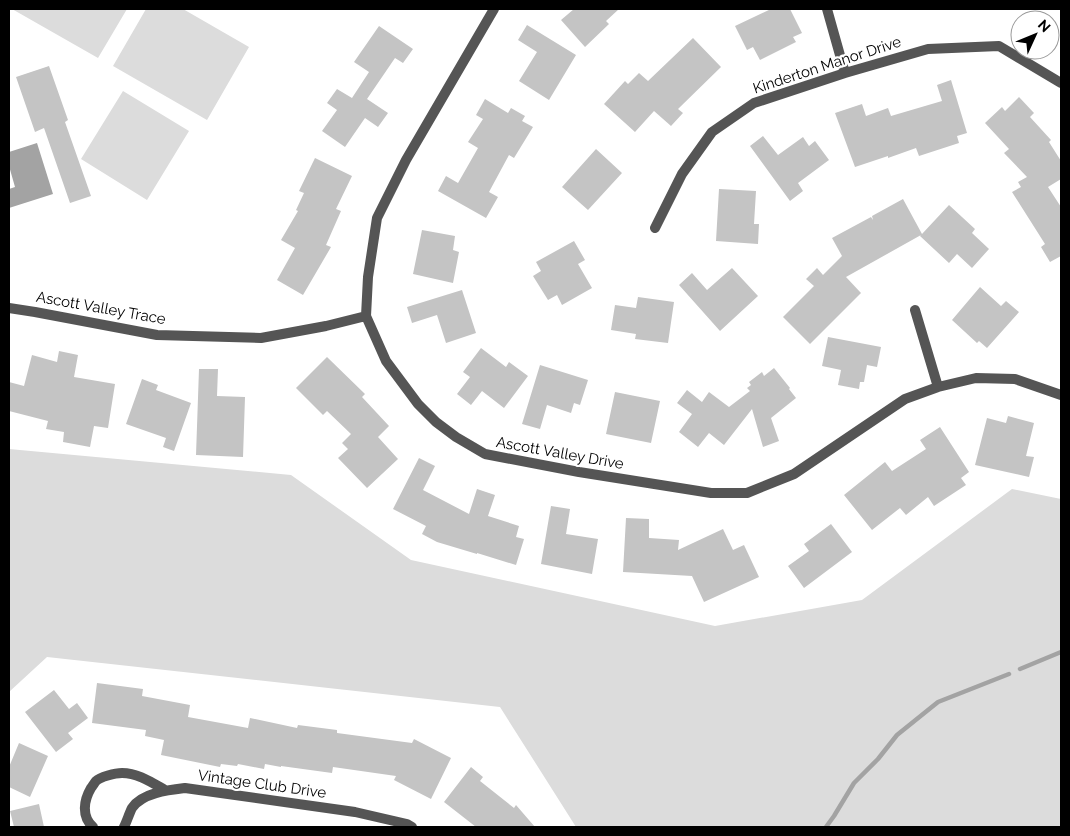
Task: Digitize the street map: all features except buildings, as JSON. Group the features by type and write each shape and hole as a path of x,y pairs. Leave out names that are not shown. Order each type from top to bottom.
{"street":[{"name":"Ascott Valley Drive","path":"494,9 406,160 377,218 368,276 366,316 386,361 418,404 436,422 456,437 485,454 579,472 711,493 747,493 794,474 906,399 938,387 976,378 1016,379 1061,395"},
{"path":"827,9 845,73"},
{"name":"Kinderton Manor Drive","path":"655,228 682,174 712,132 754,103 845,73 928,49 999,46 1061,83"},
{"name":"Ascott Valley Trace","path":"9,308 157,335 261,338 326,326 366,316"},
{"path":"915,310 938,387"},
{"path":"93,827 88,823 84,807 95,781 108,775 121,773 138,775 165,790"},
{"name":"Vintage Club Drive","path":"124,827 132,807 144,798 165,790 184,788 355,812 407,824 412,827"}],"shaded area":[{"path":"12,9 127,9 98,58"},
{"path":"146,9 183,9 249,47 207,120 113,66"},
{"path":"123,91 189,131 147,200 81,159"},
{"path":"37,143 53,194 9,208 9,189 15,187 9,166 9,152"},
{"path":"9,449 291,475 411,560 715,626 862,600 1012,489 1061,499 1061,827 576,827 500,707 47,657 9,692"}],"waterway":[{"path":"1020,669 1061,652"},
{"path":"826,827 854,783 878,759 897,735 938,702 1009,674"}]}
